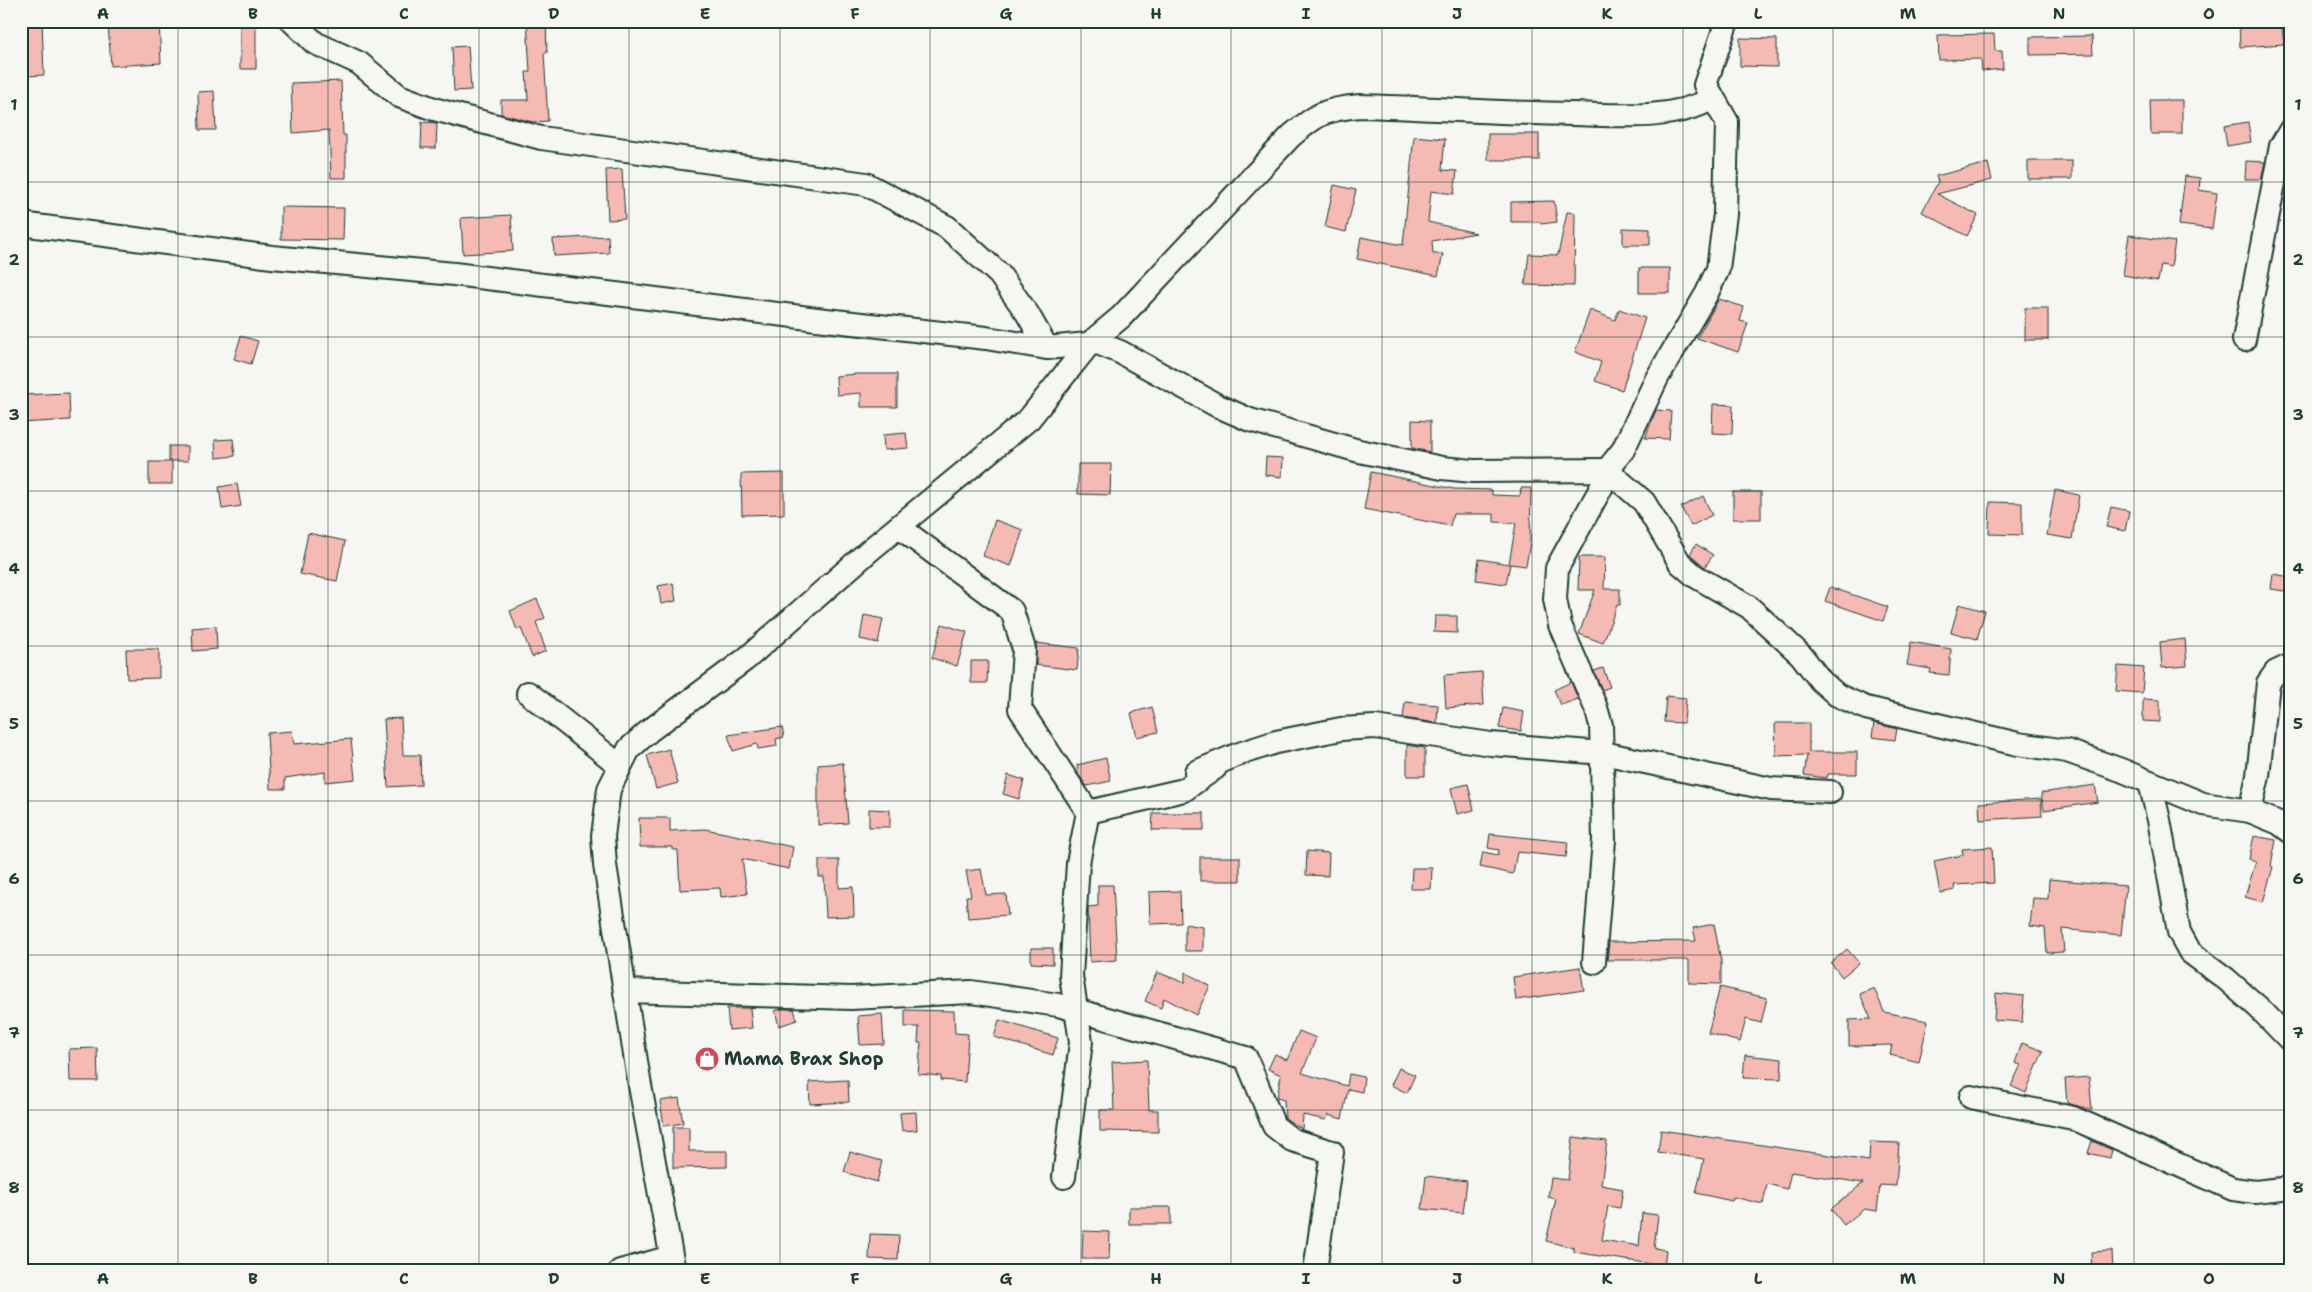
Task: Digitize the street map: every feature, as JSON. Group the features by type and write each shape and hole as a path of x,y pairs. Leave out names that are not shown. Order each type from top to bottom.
{"street":[{"path":"292,21 315,43 359,63 399,96 434,109 541,138 866,184 947,227 999,274 1027,313 1047,348"},
{"path":"620,1271 672,1264 605,865 603,836 609,788 629,748 746,659 899,527 1029,419 1090,343 1121,317 1291,136 1316,115 1336,108 1360,106 1534,114 1652,115 1683,109 1712,99 1706,84 1727,21"},
{"path":"1594,962 1604,840 1601,725 1596,708 1569,650 1560,625 1555,599 1557,568 1602,488 1607,470 1623,450 1657,378 1707,293 1718,268 1725,214 1727,122 1706,84"},
{"path":"2244,340 2281,146 2291,129"},
{"path":"21,224 272,257 454,274 817,320 986,338 1047,348 1090,343 1107,345 1218,406 1250,420 1359,451 1442,468 1473,471 1607,470 1644,502 1680,563 1695,576 1748,607 1800,655 1821,681 1837,695 1866,708 2018,744 2067,751 2121,770 2150,784 2203,804 2250,811 2279,823 2291,832"},
{"path":"899,527 1012,611 1024,649 1020,709 1088,812 1078,863 1071,976 1081,1042 1064,1177"},
{"path":"2250,811 2258,776 2268,683 2276,672 2291,665"},
{"path":"528,693 619,765"},
{"path":"1196,772 1227,759 1300,737 1340,729 1375,727 1491,744 1569,752 1603,752 1771,789 1830,792"},
{"path":"1088,812 1184,790 1227,759"},
{"path":"2150,784 2179,932 2190,952 2239,991 2291,1041"},
{"path":"625,991 851,998 971,992 1058,1005 1246,1058 1274,1126 1292,1140 1332,1152 1315,1271"},
{"path":"1972,1097 2074,1118 2233,1189 2255,1192 2291,1188"}],"building":[{"path":"23,21 42,21 44,75 26,76"},
{"path":"159,21 161,63 111,66 108,23"},
{"path":"527,21 546,21 547,53 544,53 548,121 533,122 501,114 501,100 528,100 526,72 530,72"},
{"path":"2239,21 2281,21 2284,44 2240,47"},
{"path":"256,25 256,69 240,69 240,26"},
{"path":"1994,34 1995,51 2002,51 2003,69 1982,71 1981,59 1939,60 1938,35"},
{"path":"2092,36 2093,54 2030,55 2030,37"},
{"path":"1740,38 1777,39 1777,67 1740,66"},
{"path":"468,46 471,90 454,91 452,47"},
{"path":"341,81 343,135 346,135 346,178 331,178 329,130 293,133 291,83"},
{"path":"214,91 216,130 199,130 198,92"},
{"path":"2150,100 2182,100 2182,134 2151,134"},
{"path":"422,122 437,123 436,148 421,148"},
{"path":"2248,122 2251,142 2227,146 2224,126"},
{"path":"1488,134 1539,134 1539,160 1488,160"},
{"path":"1414,136 1445,139 1442,170 1457,171 1454,194 1431,191 1428,222 1476,233 1432,241 1433,254 1443,254 1438,276 1357,259 1361,237 1403,245"},
{"path":"2028,161 2072,161 2072,179 2028,179"},
{"path":"2246,161 2265,162 2261,179 2245,179"},
{"path":"1988,163 1992,180 1937,194 1978,215 1967,236 1922,212 1938,182 1936,176"},
{"path":"622,169 625,219 608,220 606,170"},
{"path":"2185,176 2200,178 2199,190 2217,193 2212,229 2179,225"},
{"path":"1334,185 1356,190 1346,232 1325,227"},
{"path":"1554,201 1557,222 1541,224 1541,222 1511,222 1511,202"},
{"path":"281,207 344,208 343,240 281,239"},
{"path":"1567,212 1575,213 1574,286 1525,285 1529,254 1558,255"},
{"path":"511,215 513,251 463,254 461,218"},
{"path":"1623,228 1650,229 1650,245 1623,245"},
{"path":"2129,235 2175,242 2171,267 2161,265 2158,281 2123,275"},
{"path":"608,236 609,253 554,256 553,239"},
{"path":"1639,268 1670,268 1670,293 1639,293"},
{"path":"1719,299 1744,307 1740,321 1748,323 1738,352 1697,338"},
{"path":"2025,308 2048,308 2048,340 2025,340"},
{"path":"1619,309 1645,318 1622,390 1595,381 1601,362 1575,352 1590,310 1615,320"},
{"path":"241,336 258,341 251,364 234,359"},
{"path":"897,374 897,407 861,407 861,393 837,395 836,376"},
{"path":"69,393 70,420 21,423 21,395"},
{"path":"1713,404 1733,405 1732,434 1712,433"},
{"path":"1656,410 1671,411 1669,439 1645,438"},
{"path":"1412,420 1430,421 1430,452 1412,448"},
{"path":"906,433 908,448 884,450 883,435"},
{"path":"233,439 235,456 216,458 215,440"},
{"path":"169,446 188,446 188,461 169,461"},
{"path":"1266,457 1283,458 1282,477 1265,475"},
{"path":"149,462 172,462 172,484 149,484"},
{"path":"1078,464 1111,464 1110,495 1078,494"},
{"path":"1371,472 1454,489 1492,490 1492,495 1520,496 1521,488 1531,488 1530,542 1526,566 1510,564 1506,584 1476,580 1479,559 1509,564 1516,523 1494,522 1494,514 1453,514 1450,526 1364,509"},
{"path":"784,473 784,514 742,515 741,474"},
{"path":"237,484 241,506 222,509 219,487"},
{"path":"2055,490 2079,495 2072,539 2047,535"},
{"path":"1733,492 1761,492 1761,519 1733,519"},
{"path":"1703,496 1712,515 1691,526 1681,507"},
{"path":"1990,502 2022,503 2022,535 1989,534"},
{"path":"2111,507 2129,511 2125,531 2106,527"},
{"path":"995,520 1023,530 1011,566 983,556"},
{"path":"308,533 345,541 337,581 300,574"},
{"path":"1696,544 1713,555 1705,567 1690,554"},
{"path":"1579,557 1605,557 1604,589 1620,589 1620,605 1617,605 1603,643 1579,634 1595,590 1578,590"},
{"path":"2273,574 2291,577 2291,592 2271,589"},
{"path":"673,583 676,601 661,604 658,586"},
{"path":"1830,587 1888,607 1883,621 1825,601"},
{"path":"537,599 545,618 536,622 546,651 532,657 521,628 517,630 510,611"},
{"path":"1959,604 1985,611 1977,639 1951,632"},
{"path":"864,615 883,619 878,643 860,639"},
{"path":"1435,616 1457,616 1457,633 1434,632"},
{"path":"942,624 967,632 957,666 932,658"},
{"path":"216,626 217,649 193,651 192,628"},
{"path":"2185,639 2187,666 2162,668 2160,642"},
{"path":"1911,642 1951,649 1949,675 1930,673 1931,669 1907,665"},
{"path":"1036,643 1079,648 1077,670 1036,665"},
{"path":"126,649 159,649 159,678 127,679"},
{"path":"971,661 988,661 987,683 971,683"},
{"path":"2118,666 2144,668 2142,693 2116,691"},
{"path":"1603,668 1610,687 1602,690 1594,671"},
{"path":"1482,672 1484,705 1446,708 1444,675"},
{"path":"1571,682 1578,699 1561,705 1554,690"},
{"path":"1666,696 1686,698 1684,723 1664,722"},
{"path":"2143,699 2160,700 2160,722 2143,721"},
{"path":"1405,702 1438,705 1437,723 1403,718"},
{"path":"1152,707 1158,732 1137,737 1131,713"},
{"path":"1503,708 1524,712 1521,731 1499,728"},
{"path":"401,718 403,755 420,755 421,785 388,787 384,719"},
{"path":"1775,723 1809,723 1809,752 1857,752 1857,774 1828,774 1827,778 1804,775 1807,755 1776,756"},
{"path":"1874,723 1897,729 1895,740 1872,737"},
{"path":"782,727 784,737 776,739 777,746 758,749 757,744 733,751 728,735"},
{"path":"292,731 294,744 351,739 355,779 325,782 325,772 285,778 285,789 270,789 267,733"},
{"path":"1407,745 1425,748 1425,776 1407,776"},
{"path":"669,749 678,783 656,789 647,755"},
{"path":"1106,758 1111,781 1087,786 1078,774 1077,765"},
{"path":"843,763 848,823 818,825 818,765"},
{"path":"1008,775 1024,780 1019,799 1003,794"},
{"path":"1468,784 1474,810 1457,814 1451,788"},
{"path":"2095,785 2098,802 2044,810 2041,793"},
{"path":"2041,799 2042,816 1980,820 1979,803"},
{"path":"869,809 890,810 890,827 869,827"},
{"path":"1153,813 1204,813 1204,830 1152,830"},
{"path":"639,818 670,818 670,831 705,829 793,847 789,869 742,859 747,894 721,897 720,888 680,890 678,850 673,850 673,847 640,847"},
{"path":"1490,834 1568,842 1566,857 1517,852 1513,874 1480,867 1483,852 1498,855 1499,850 1488,848"},
{"path":"2254,836 2276,840 2271,866 2273,867 2263,902 2245,897 2256,861 2249,859"},
{"path":"1992,847 1994,883 1954,885 1955,890 1940,893 1934,861 1963,855 1962,849"},
{"path":"1307,851 1329,853 1328,876 1306,875"},
{"path":"1200,857 1240,857 1240,881 1200,881"},
{"path":"819,860 839,860 839,888 853,887 854,916 826,917 824,877 819,877"},
{"path":"1412,868 1432,868 1431,889 1411,889"},
{"path":"981,869 986,895 1006,894 1008,915 968,918 966,896 971,896 966,871"},
{"path":"2049,879 2126,886 2121,935 2062,929 2064,952 2047,953 2045,928 2030,926 2033,898 2048,899"},
{"path":"1098,885 1113,885 1117,960 1090,962 1088,907 1098,906"},
{"path":"1180,891 1181,923 1150,924 1149,892"},
{"path":"1185,924 1203,927 1203,951 1185,951"},
{"path":"1714,924 1721,961 1721,984 1689,983 1689,960 1607,960 1609,942 1696,941 1693,928"},
{"path":"1031,948 1053,948 1053,964 1031,963"},
{"path":"1847,949 1859,963 1842,977 1831,963"},
{"path":"1580,967 1584,990 1516,1000 1513,977"},
{"path":"1157,972 1185,983 1185,972 1210,986 1196,1015 1164,998 1161,1008 1145,1001"},
{"path":"1720,987 1767,998 1761,1023 1746,1019 1740,1042 1708,1033"},
{"path":"1874,988 1884,1012 1928,1021 1919,1062 1890,1055 1892,1045 1849,1046 1849,1020 1871,1019 1860,994"},
{"path":"1996,993 2024,996 2022,1022 1994,1020"},
{"path":"727,1008 750,1008 752,1028 729,1030"},
{"path":"794,1009 797,1020 779,1026 775,1011"},
{"path":"905,1010 954,1011 955,1033 968,1034 965,1082 941,1080 941,1076 918,1074 921,1043 918,1043 919,1027 905,1027"},
{"path":"882,1014 884,1044 860,1045 858,1016"},
{"path":"999,1020 1058,1038 1053,1055 994,1037"},
{"path":"1299,1031 1316,1038 1302,1073 1347,1086 1349,1074 1364,1077 1362,1092 1348,1089 1342,1119 1328,1115 1326,1120 1303,1115 1302,1129 1285,1118 1284,1100 1277,1098 1281,1075 1268,1069 1275,1054 1287,1060"},
{"path":"2022,1043 2043,1051 2026,1093 2011,1086 2021,1065 2015,1063"},
{"path":"97,1048 98,1081 70,1081 69,1049"},
{"path":"1745,1055 1782,1059 1781,1079 1743,1078"},
{"path":"1147,1060 1149,1110 1158,1110 1158,1132 1100,1131 1100,1110 1114,1110 1112,1062"},
{"path":"1399,1068 1415,1075 1407,1093 1391,1085"},
{"path":"2089,1077 2092,1110 2067,1103 2065,1079"},
{"path":"848,1080 849,1102 810,1104 809,1082"},
{"path":"679,1098 683,1123 664,1126 660,1101"},
{"path":"916,1112 917,1130 902,1131 900,1113"},
{"path":"673,1127 689,1127 689,1151 727,1151 727,1167 673,1168"},
{"path":"1661,1130 1869,1161 1870,1142 1899,1143 1896,1186 1880,1185 1877,1211 1864,1209 1844,1225 1831,1209 1863,1183 1791,1172 1787,1189 1767,1184 1763,1204 1733,1197 1732,1201 1696,1193 1704,1159 1658,1152"},
{"path":"1573,1137 1607,1141 1601,1185 1623,1189 1620,1208 1608,1206 1602,1240 1639,1246 1642,1213 1658,1215 1654,1248 1666,1250 1664,1266 1574,1252 1574,1248 1546,1241 1556,1199 1548,1197 1551,1178 1568,1180"},
{"path":"2092,1141 2112,1150 2110,1158 2088,1153"},
{"path":"850,1152 882,1161 877,1182 844,1172"},
{"path":"1426,1176 1467,1181 1463,1213 1422,1209"},
{"path":"1129,1207 1171,1207 1171,1224 1129,1224"},
{"path":"1083,1231 1110,1232 1109,1259 1082,1259"},
{"path":"870,1234 899,1235 898,1260 869,1259"},
{"path":"2112,1251 2113,1271 2092,1271 2091,1252"}],"place":[{"name":"Mama Brax Shop","path":"707,1059"}]}
